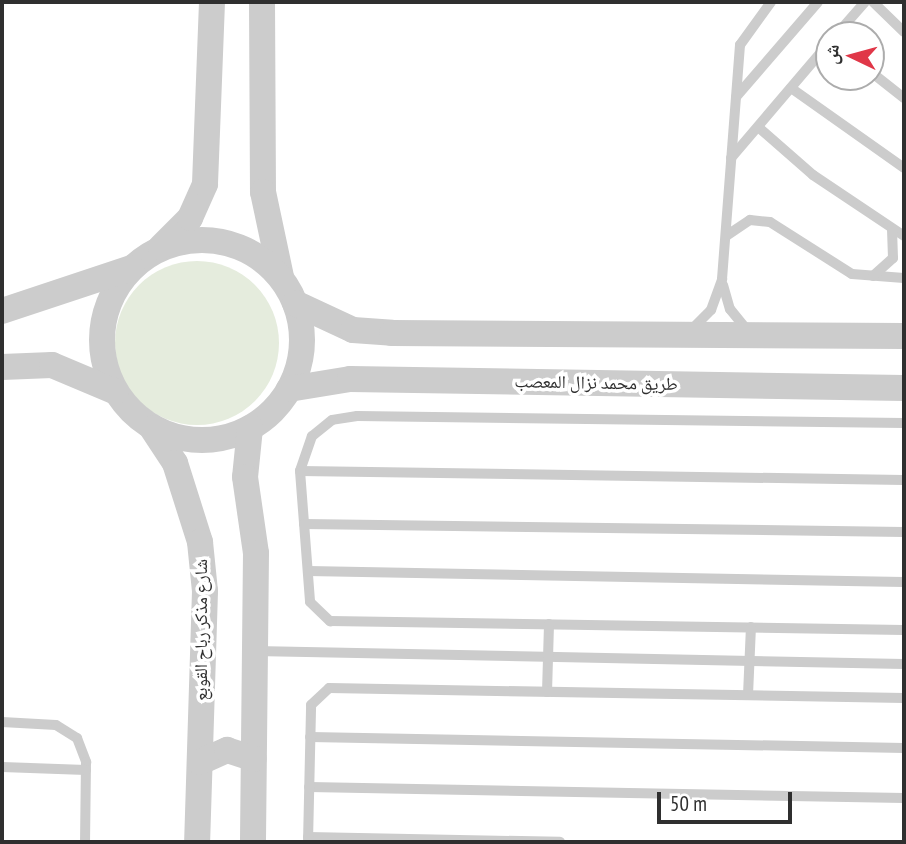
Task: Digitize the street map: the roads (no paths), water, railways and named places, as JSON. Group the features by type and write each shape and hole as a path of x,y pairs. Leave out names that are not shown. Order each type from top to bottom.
{"street":[{"path":"2,311 132,267 161,247 190,218 205,184 212,2"},
{"path":"2,367 52,365 116,392 152,428 184,439 218,439 250,428 289,389 302,332 295,303 282,278 263,192 262,2"},
{"path":"161,247 187,240 226,243 263,259 282,278"},
{"path":"116,392 103,361 102,327 112,294 132,267"},
{"path":"295,303 353,330 392,333 751,333 904,336"},
{"name":"طريق محمد نزال المعصب","path":"289,389 350,379 904,388"},
{"name":"شارع مذكر رباح القوبع","path":"152,428 175,463 200,542 200,762 197,842"},
{"path":"250,428 245,477 256,553 253,842"},
{"path":"200,762 227,750 254,758"}],"lane":[{"path":"687,333 711,310 722,279 740,46 771,2"},
{"path":"736,97 818,2"},
{"path":"848,21 865,2"},
{"path":"873,2 904,32"},
{"path":"731,158 815,60"},
{"path":"885,83 904,98"},
{"path":"791,88 904,168"},
{"path":"758,127 904,236"},
{"path":"726,236 741,223 770,222 845,271 871,277 904,278"},
{"path":"871,277 893,258 892,229"},
{"path":"722,279 730,310 751,333"},
{"path":"904,423 344,416 312,436 300,471 313,609 330,621 904,630"},
{"path":"300,471 904,480"},
{"path":"304,524 904,532"},
{"path":"308,571 904,582"},
{"path":"547,692 549,624"},
{"path":"748,695 751,627"},
{"path":"255,651 904,664"},
{"path":"560,842 308,840 313,699 329,688 904,698"},
{"path":"2,722 64,728 82,745 86,770 85,842"},
{"path":"310,737 904,748"},
{"path":"2,767 86,770"},
{"path":"309,787 904,798"}]}
